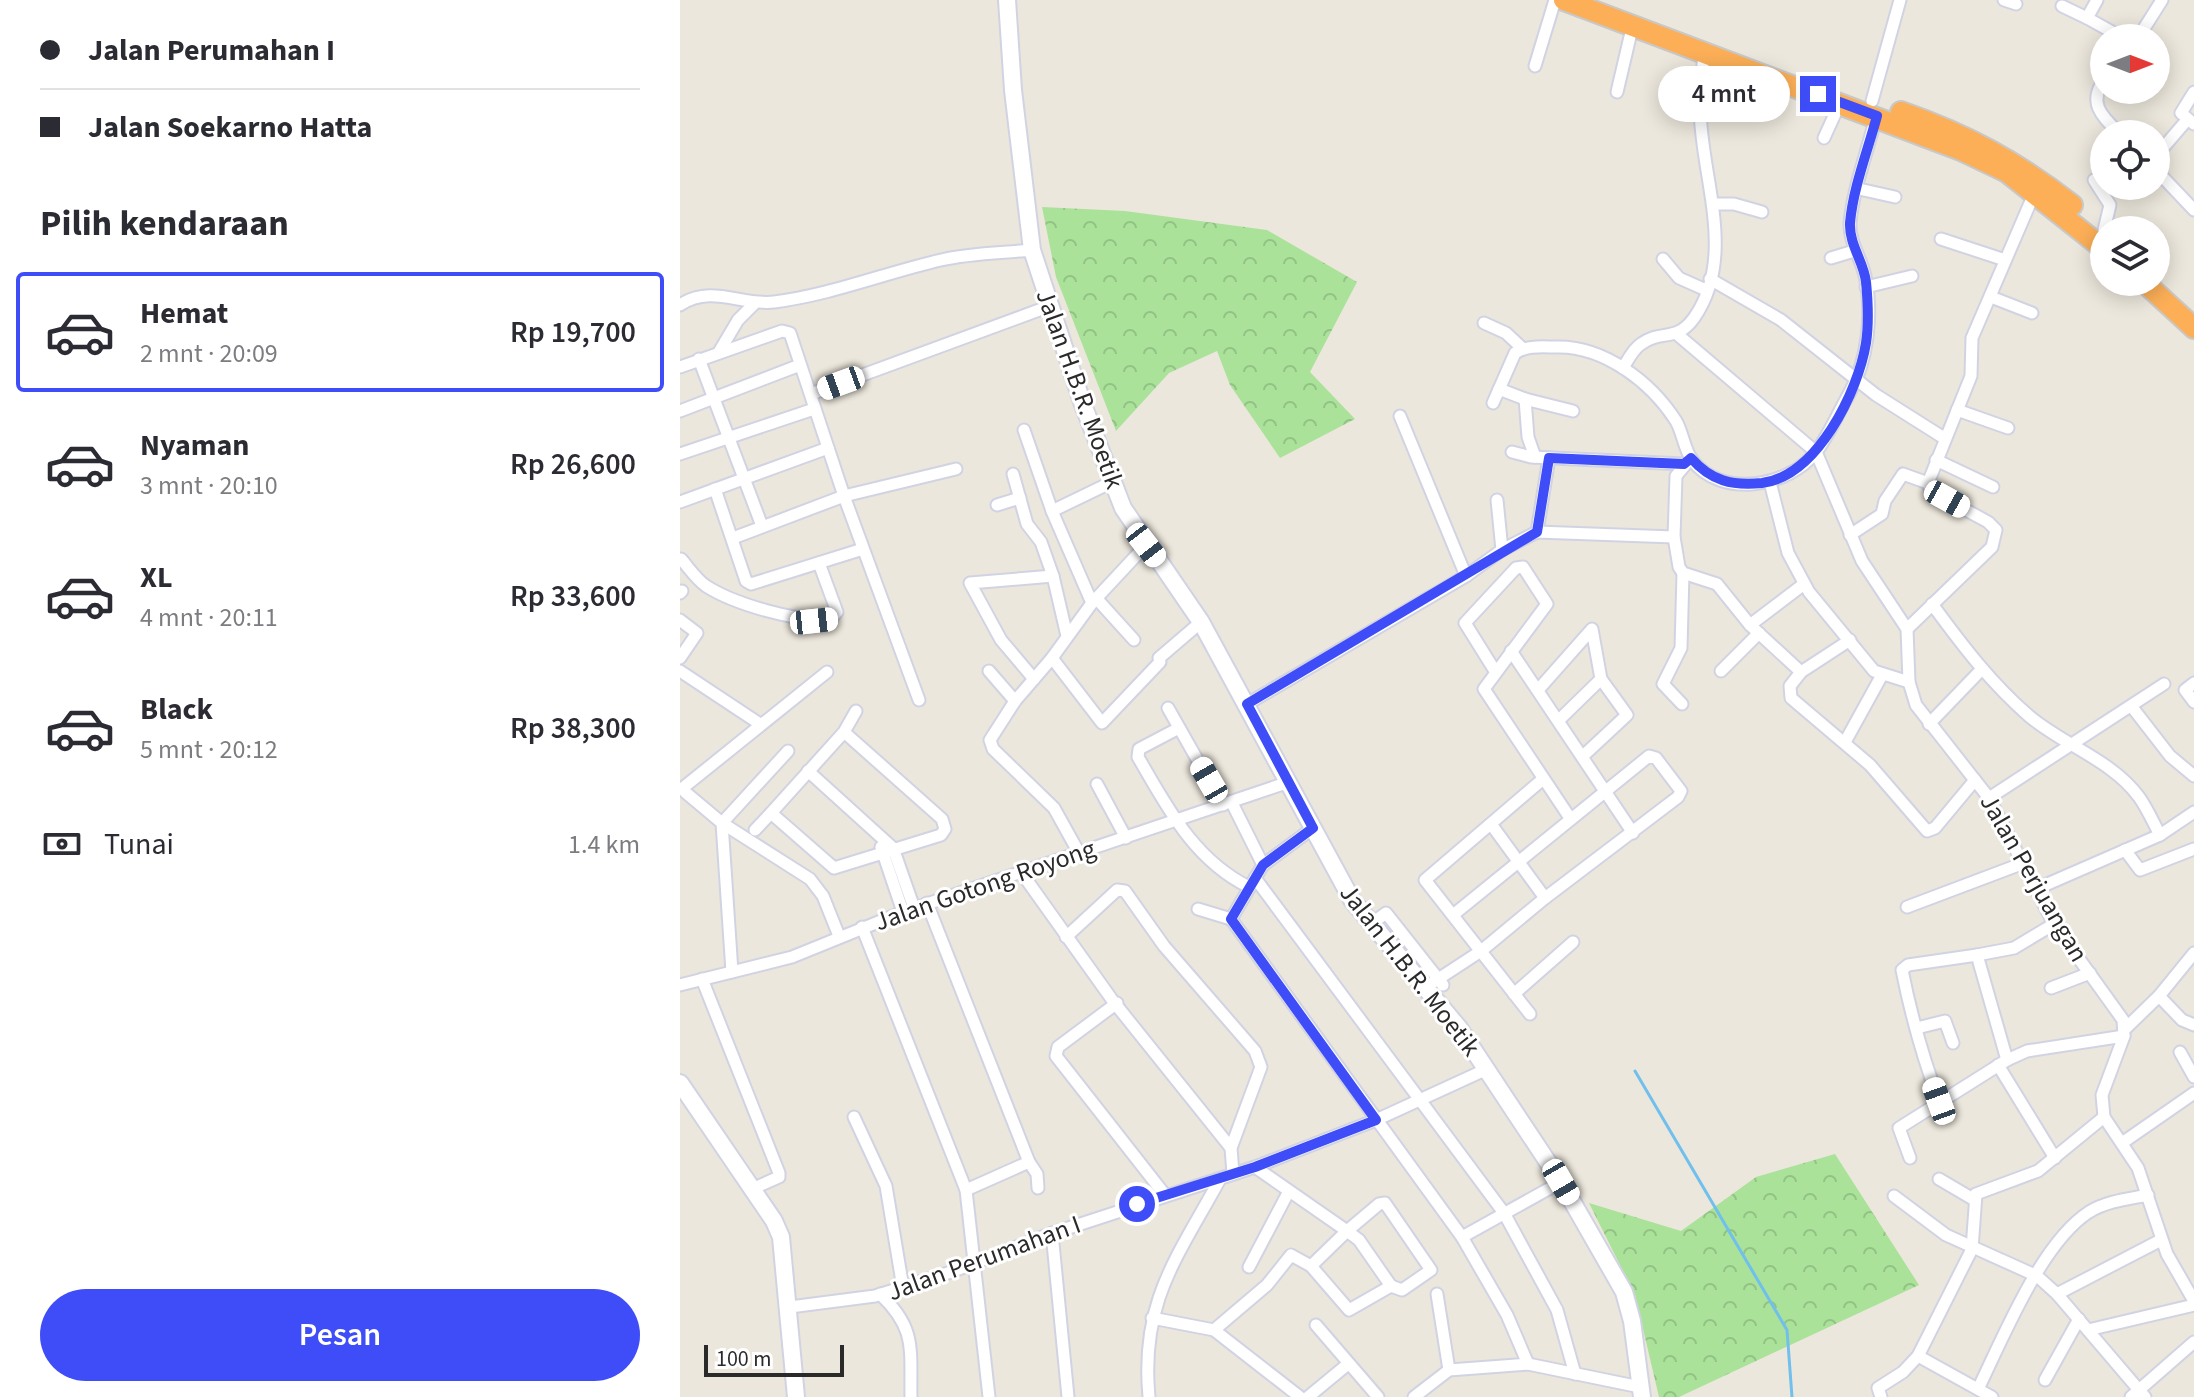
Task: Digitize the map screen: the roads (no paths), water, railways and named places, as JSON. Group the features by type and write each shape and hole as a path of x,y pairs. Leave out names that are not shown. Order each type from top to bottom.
{"highway":[{"path":"1564,0 1841,102 1874,108 1961,133 2010,160 2090,220"},
{"path":"1593,0 1874,108 1997,167 2090,238"},
{"path":"2170,287 2194,308"},
{"path":"2159,296 2194,328"}],"street":[{"name":"Jalan H.B.R. Moetik","path":"1007,0 1013,90 1032,250 1112,482 1146,545 1201,622 1344,888 1371,924 1437,984 1487,1069 1561,1182 1624,1292 1632,1321 1641,1392"},
{"path":"1535,66 1555,0"},
{"path":"1512,452 1549,458 1687,461 1726,482 1770,482 1798,469 1816,452 1856,381 1868,331 1866,287 1854,251 1850,224 1900,0"},
{"path":"2087,18 2097,0"},
{"path":"2147,24 2162,0"},
{"path":"2062,6 2098,24"},
{"path":"1617,92 1633,24"},
{"path":"1623,368 1646,341 1678,335 1695,317 1708,284 1714,244 1713,204 1700,108 1704,51"},
{"path":"2170,142 2190,122 2181,110 2194,92"},
{"path":"1824,138 1841,102"},
{"path":"2096,104 2108,120"},
{"path":"2170,185 2194,210"},
{"path":"1859,189 1895,197"},
{"path":"1678,335 1816,452 1862,561 1907,629 1992,547 1996,533 1988,522 1931,491 1928,483 1972,371 1972,338 2034,194"},
{"path":"1713,204 1734,204 1762,212"},
{"path":"1941,239 2005,260"},
{"path":"680,305 709,295 732,296 754,304 814,295 944,259 1032,250"},
{"path":"1831,258 1854,251"},
{"path":"1663,259 1679,278 1708,284 1781,320 1856,381 1944,438"},
{"path":"1866,287 1912,276"},
{"path":"1991,297 2032,313"},
{"path":"719,352 738,320 754,304"},
{"path":"811,394 1050,306"},
{"path":"1484,323 1506,333 1522,348"},
{"path":"680,367 785,331 791,335 844,496 919,700"},
{"path":"1493,403 1511,359 1522,348 1576,347 1623,368 1674,419 1687,461"},
{"path":"699,359 762,526"},
{"path":"680,411 800,365"},
{"path":"1499,389 1573,411"},
{"path":"1525,399 1528,437 1535,457"},
{"path":"680,454 814,409"},
{"path":"1957,410 2008,428"},
{"path":"1400,416 1466,576"},
{"path":"1024,430 1052,511 1094,600 1134,640"},
{"path":"680,502 828,448"},
{"path":"1537,532 1549,458"},
{"path":"1936,460 1993,487"},
{"path":"1682,704 1663,684 1681,648 1683,573 1674,537 1676,476 1687,461"},
{"path":"733,538 844,496 956,469"},
{"path":"1013,474 1027,524 1041,542 1053,576 1067,636"},
{"path":"1850,535 1882,514 1885,501 1903,474 1928,483"},
{"path":"1052,511 1112,482"},
{"path":"1770,482 1784,543 1804,584 1866,664 1882,675 1909,682"},
{"path":"715,489 746,581 751,584 863,549"},
{"path":"997,505 1020,498"},
{"path":"1497,500 1502,550"},
{"path":"1247,704 1537,532 1674,537"},
{"path":"1079,853 1054,808 990,745 1015,701 1052,658 1094,600 1146,545"},
{"path":"681,559 703,584 714,591 754,606 814,621 831,619 837,612 819,563"},
{"path":"1495,671 1465,623 1520,567 1526,568 1547,604 1484,690 1570,818"},
{"path":"1683,573 1717,584 1754,629 1801,672"},
{"path":"1034,679 1001,640 970,583 1053,576"},
{"path":"1721,671 1754,629 1804,584"},
{"path":"1932,604 1981,670 2038,724 2132,790 2160,835"},
{"path":"680,620 697,633 680,658"},
{"path":"1052,658 1102,723 1160,662 1159,658 1201,622"},
{"path":"1538,690 1590,629 1601,679 1626,717 1583,756"},
{"name":"Jalan Perjuangan","path":"1907,629 1909,682 1913,701 1989,798 2054,924 2090,973 2125,1032"},
{"path":"1850,640 1801,672 1790,686 1791,698 1845,742 1879,775 1927,831 1935,828 1975,780"},
{"path":"1511,651 1608,791 1633,833"},
{"path":"1929,724 1981,670"},
{"path":"680,671 760,724"},
{"path":"989,671 1015,701"},
{"path":"827,672 685,785 685,792 722,823 810,879 823,896 839,936"},
{"path":"1845,742 1882,675"},
{"path":"1559,720 1601,679"},
{"path":"2194,683 2185,690 2194,702"},
{"path":"1989,798 2164,684"},
{"path":"2132,707 2170,756 2194,776"},
{"path":"1168,708 1263,865"},
{"path":"755,830 844,732 856,711"},
{"path":"1179,728 1137,752 1175,821 1205,856 1252,883 1504,1213 1557,1310 1575,1374"},
{"path":"771,813 831,868 941,835 944,824 844,732"},
{"path":"732,972 722,823 788,751"},
{"path":"1437,984 1633,833 1678,797 1681,791 1651,756 1453,915"},
{"path":"808,771 875,831 888,851 908,910"},
{"path":"1530,1014 1425,878 1543,779"},
{"name":"Jalan Gotong Royong","path":"680,985 792,957 927,903 1289,782"},
{"path":"1097,784 1126,838"},
{"path":"2036,889 2160,835 2194,812"},
{"path":"1491,824 1545,898"},
{"path":"1231,919 1263,865 1313,828"},
{"path":"2125,850 2140,870 2194,849"},
{"path":"1907,907 2021,864"},
{"path":"1021,872 1066,937 1231,1148"},
{"path":"1066,937 1122,890 1164,946 1255,1051 1260,1072 1231,1148 1233,1174"},
{"path":"927,903 1029,1162 1037,1174 1038,1188"},
{"path":"1198,909 1231,919 1462,1237 1515,1330 1528,1364"},
{"path":"1939,1101 1917,1040 1903,968 2014,948 2054,924"},
{"path":"862,927 966,1190 989,1397"},
{"path":"1514,994 1573,942"},
{"path":"2088,1330 2194,1303 2161,1240 2138,1168 2104,1117 2102,1095 2125,1032 2194,953"},
{"path":"1977,955 2002,1062 2055,1158"},
{"path":"2051,988 2090,973"},
{"path":"702,979 779,1173 779,1177 752,1189"},
{"path":"2159,996 2182,1020 2194,1025"},
{"path":"1117,1003 1058,1047 1056,1056 1165,1195"},
{"path":"1917,1028 1945,1021 1953,1043"},
{"path":"1910,1158 1899,1128 2002,1062 2037,1049 2125,1032"},
{"path":"2180,1052 2194,1077"},
{"name":"Jalan Perumahan I","path":"790,1307 880,1294 973,1265 1052,1233 1255,1167 1376,1120 1487,1069"},
{"path":"680,1083 781,1237 790,1307 796,1397"},
{"path":"2122,1143 2194,1093"},
{"path":"854,1117 886,1186 903,1288"},
{"path":"1881,1397 1878,1388 1903,1372 1918,1356 1972,1249 1973,1199 1978,1192 2028,1176 2104,1117"},
{"path":"966,1190 1029,1162"},
{"path":"1255,1167 1347,1231 1359,1240 1391,1286 1402,1290 1431,1268 1387,1205 1379,1204 1347,1231 1311,1266"},
{"path":"1149,1397 1152,1318 1163,1281 1220,1179"},
{"path":"1939,1179 1973,1199"},
{"path":"1462,1237 1561,1182"},
{"path":"1249,1267 1289,1191"},
{"path":"1978,1389 2035,1275 2086,1214 2109,1203 2148,1195"},
{"path":"1894,1196 1946,1235 2035,1275 2079,1319 2138,1394 2194,1342"},
{"path":"1052,1233 1068,1397"},
{"path":"2057,1294 2161,1240"},
{"path":"1214,1330 1267,1285 1289,1256 1311,1266 1349,1310 1391,1286"},
{"path":"880,1294 900,1313 908,1331 911,1397"},
{"path":"1437,1294 1449,1370"},
{"path":"1152,1318 1214,1330 1300,1397"},
{"path":"2045,1380 2079,1319"},
{"path":"1316,1325 1378,1397"},
{"path":"1918,1356 1992,1397"},
{"path":"1308,1397 1348,1364"},
{"path":"1414,1397 1449,1370 1528,1364 1641,1392"}],"waterway":[{"path":"1635,1071 1787,1330 1792,1397"}]}
